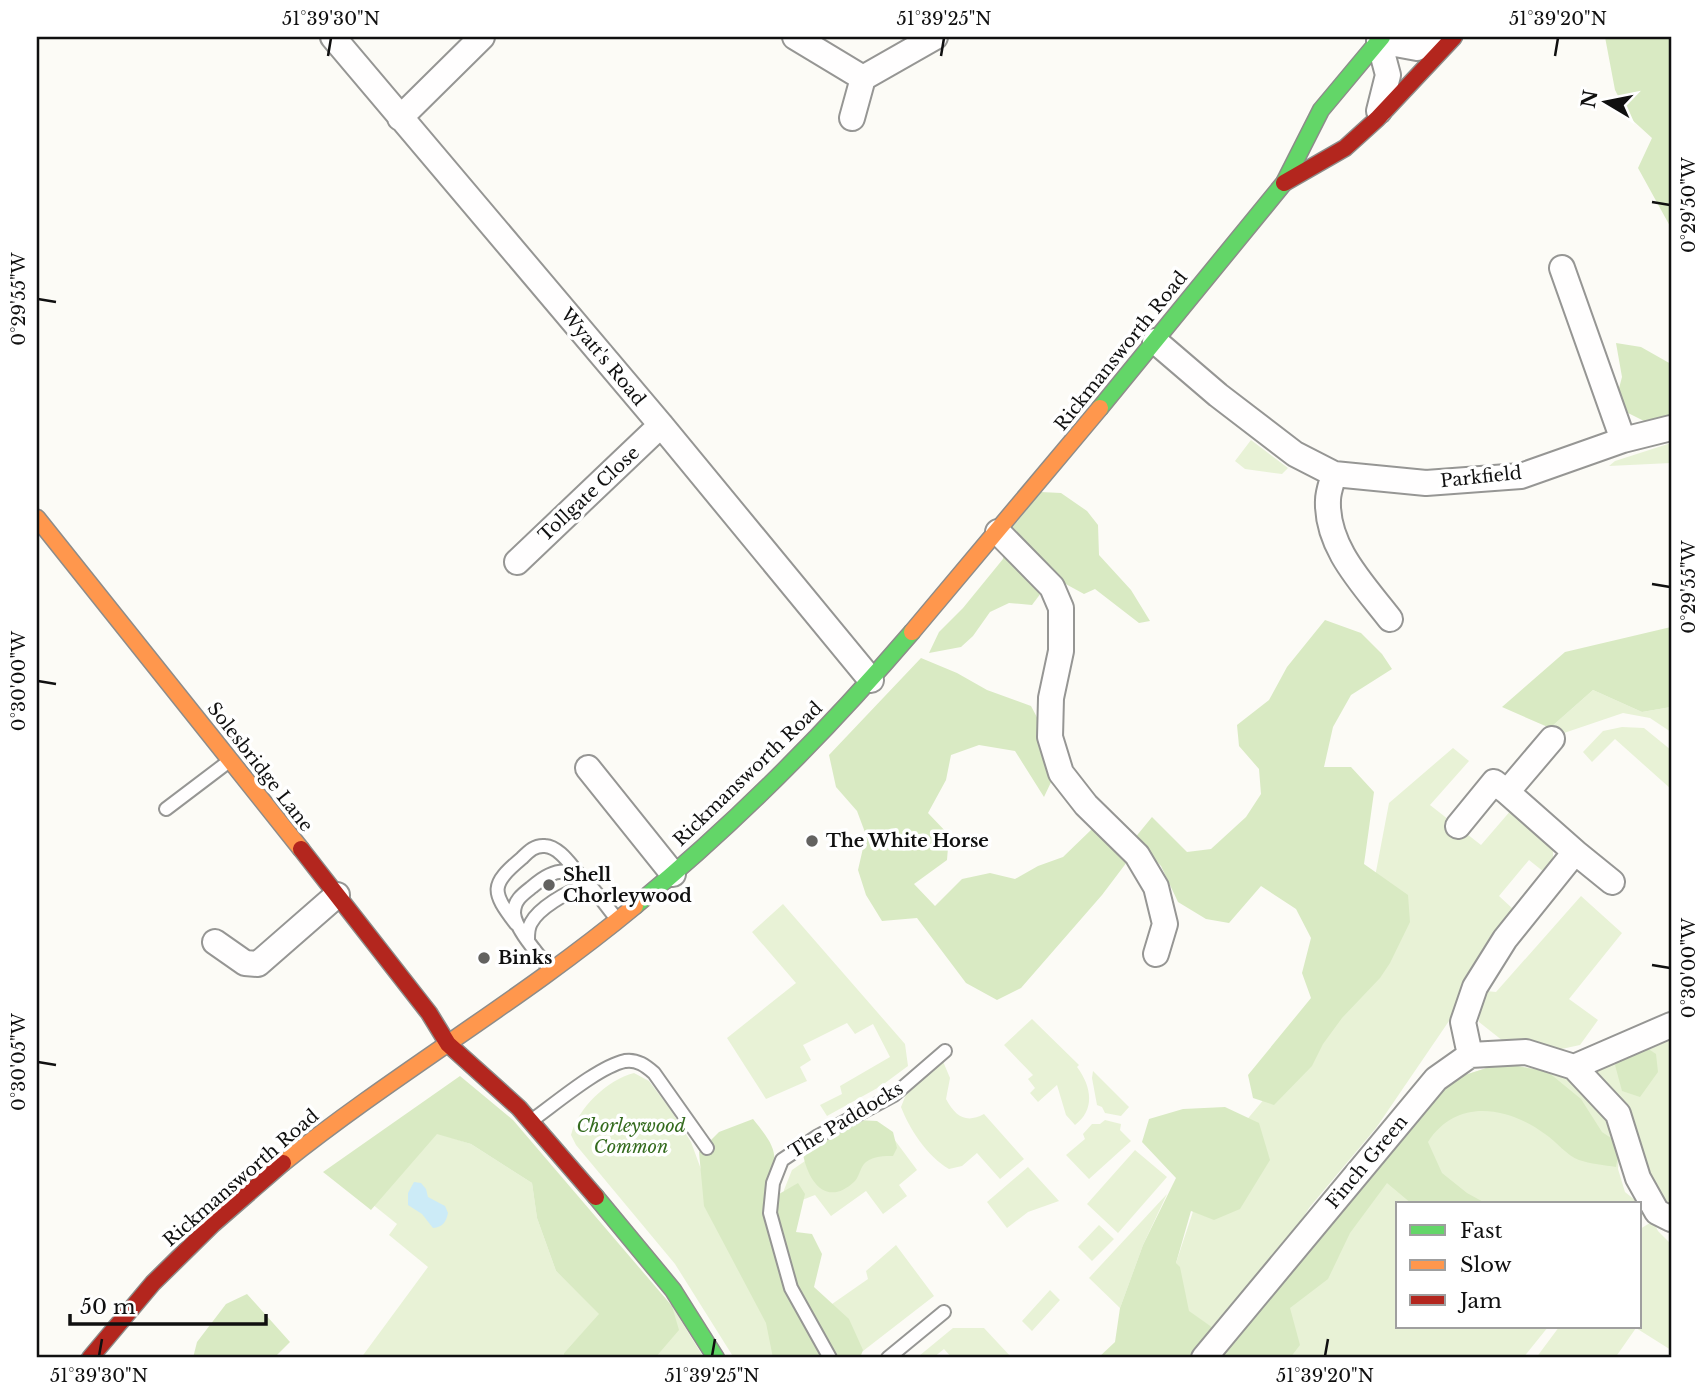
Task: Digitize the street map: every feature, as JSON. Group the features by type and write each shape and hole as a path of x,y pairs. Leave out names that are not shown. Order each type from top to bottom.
{"main road":[{"name":"Rickmansworth Road","path":"1284,183 1345,148 1377,119 1454,37"},
{"name":"Rickmansworth Road","path":"90,1358 153,1283 267,1176 333,1123 580,952 673,874 781,773 871,680 998,532 1284,183 1321,110 1379,38"},
{"name":"Solesbridge Lane","path":"37,518 337,895 429,1013 448,1044 531,1121 673,1290 716,1358"}],"street":[{"name":"Wyatt's Road","path":"333,37 661,425 871,680"},
{"path":"400,118 482,37"},
{"path":"795,37 863,78"},
{"path":"852,118 863,78 935,37"},
{"path":"1377,119 1388,75 1379,38 1417,48 1440,37"},
{"path":"1562,268 1623,440"},
{"name":"Parkfield","path":"1155,341 1218,395 1295,454 1334,474 1426,482 1521,476 1623,440 1671,428"},
{"name":"Tollgate Close","path":"517,562 661,425"},
{"path":"1334,474 1328,500 1334,539 1380,616"},
{"path":"998,532 1052,587 1061,608 1060,651 1051,698 1050,737 1061,773 1086,805 1137,855 1156,887 1165,923 1156,954"},
{"path":"1507,792 1552,739"},
{"path":"588,768 673,874"},
{"path":"1458,826 1494,782 1612,882"},
{"path":"1575,852 1505,939 1475,987 1463,1022 1470,1055 1526,1052 1574,1067 1618,1114 1639,1178 1657,1212 1671,1219"},
{"path":"215,942 245,963 258,964 337,895"},
{"path":"1574,1067 1671,1025"},
{"name":"Finch Green","path":"1205,1358 1436,1079 1470,1055"}],"lane":[{"path":"166,808 231,760"},
{"path":"551,971 501,904 497,890 501,875 534,847 547,846 558,851 618,920"},
{"path":"519,927 514,912 517,899 547,873 565,870 583,878"},
{"path":"528,939 528,926 535,916 570,890 582,888 596,894"},
{"name":"The Paddocks","path":"830,1358 791,1288 770,1213 773,1183 782,1160 818,1136 894,1095 945,1051"},
{"path":"531,1121 603,1070 627,1061 643,1063 654,1073 707,1148"},
{"path":"888,1358 944,1312"}],"green space":[{"path":"1605,37 1671,37 1671,228 1638,168 1652,138 1629,117 1615,90"},
{"path":"1616,343 1641,347 1671,364 1671,418 1646,422 1628,413 1618,392 1622,377"},
{"path":"1251,440 1288,468 1282,474 1245,469 1235,461"},
{"path":"1671,443 1671,463 1609,466 1615,461"},
{"path":"1041,492 1061,493 1087,511 1098,525 1099,555 1131,590 1150,621 1139,623 1095,589 1084,594 1062,582 1044,589 1032,605 1009,603 990,612 973,636 961,647 929,653 939,632 963,608 1003,559 1007,534"},
{"path":"1325,620 1361,633 1382,654 1392,669 1351,695 1333,727 1324,767 1351,767 1374,792 1364,864 1408,895 1410,922 1380,978 1342,1018 1323,1044 1312,1066 1274,1105 1253,1098 1248,1075 1311,998 1302,973 1311,938 1296,909 1261,886 1229,923 1206,919 1178,902 1161,866 1134,839 1152,817 1187,852 1211,849 1246,817 1261,794 1259,769 1239,746 1237,725 1269,700 1287,667"},
{"path":"1671,627 1671,707 1642,712 1593,690 1550,728 1502,707 1565,652"},
{"path":"921,658 957,673 987,690 1031,706 1040,723 1053,778 1044,797 1015,751 979,745 951,755 946,780 928,813 949,835 947,860 914,884 935,906 962,879 990,873 1015,879 1038,866 1063,857 1092,829 1130,858 1102,895 1021,988 997,1000 966,983 917,918 882,921 866,895 858,870 866,835 857,811 836,787 829,755"},
{"path":"1593,690 1642,712 1671,707 1671,732 1650,718 1623,713 1564,733 1550,728"},
{"path":"1622,727 1644,728 1671,750 1671,789 1615,739 1592,762 1583,752 1603,731"},
{"path":"1453,748 1469,761 1430,805 1481,845 1512,809 1553,849 1553,864 1544,872 1529,860 1499,896 1513,909 1476,966 1449,1021 1376,1128 1309,1208 1275,1264 1219,1332 1186,1310 1176,1263 1208,1166 1353,993 1389,803"},
{"path":"1581,896 1622,933 1569,999 1598,1020 1580,1045 1557,1050 1535,1041 1503,1041 1479,1022 1481,1001 1486,991 1496,992"},
{"path":"783,904 905,1044 908,1066 881,1086 827,1116 820,1105 842,1094 840,1086 890,1057 873,1024 855,1034 847,1023 803,1045 811,1060 800,1067 807,1081 766,1099 727,1038 796,983 752,932"},
{"path":"1032,1019 1079,1065 1077,1067 1086,1082 1088,1105 1086,1112 1075,1125 1066,1115 1057,1085 1038,1102 1030,1093 1035,1088 1028,1079 1033,1075 1004,1045"},
{"path":"1671,1040 1671,1207 1650,1178 1592,1073"},
{"path":"1644,1046 1656,1054 1658,1072 1640,1097 1622,1091 1615,1065 1625,1052"},
{"path":"942,1059 950,1078 946,1099 953,1110 966,1118 984,1114 1024,1159 1000,1179 977,1153 962,1166 949,1169 941,1164 914,1133 905,1116 901,1107 907,1092"},
{"path":"1502,1063 1556,1073 1584,1089 1606,1113 1620,1144 1618,1169 1625,1192 1638,1202 1396,1202 1396,1328 1547,1328 1523,1358 1260,1358 1262,1300 1310,1252 1346,1198 1465,1075"},
{"path":"1502,1063 1548,1072 1581,1099 1602,1132 1620,1144 1616,1167 1575,1158 1545,1134 1515,1117 1483,1111 1453,1118 1428,1142 1442,1173 1483,1202 1410,1202 1387,1183 1350,1233 1328,1279 1290,1308 1300,1345 1290,1358 1213,1358 1253,1309 1309,1254 1346,1198 1430,1097 1465,1075"},
{"path":"1093,1071 1129,1107 1121,1116 1105,1113 1102,1107 1097,1105"},
{"name":"Chorleywood Common","path":"634,1073 649,1081 691,1142 702,1172 805,1358 734,1358 675,1264 576,1145 571,1135 587,1105 614,1082"},
{"path":"460,1076 513,1120 672,1306 679,1330 655,1358 564,1358 564,1353 599,1314 556,1271 537,1218 532,1183 471,1144 437,1134 371,1210 323,1172"},
{"path":"1225,1107 1259,1123 1270,1160 1240,1209 1214,1220 1191,1211 1176,1263 1180,1267 1189,1311 1219,1332 1196,1358 1098,1358 1115,1342 1120,1308 1143,1245 1176,1178 1142,1142 1149,1119 1183,1109"},
{"path":"753,1119 774,1152 769,1192 779,1194 798,1183 805,1194 796,1232 812,1234 822,1254 814,1287 849,1319 863,1350 860,1358 773,1358 766,1323 704,1206 699,1152 719,1132"},
{"path":"858,1120 877,1121 893,1132 897,1148 893,1156 876,1157 866,1162 855,1181 845,1189 828,1192 814,1182 803,1154"},
{"path":"1105,1120 1121,1124 1120,1130 1131,1141 1089,1179 1066,1155 1085,1139 1083,1134 1092,1124 1100,1124"},
{"path":"857,1125 888,1131 917,1170 899,1185 907,1196 883,1214 866,1191 831,1216 815,1195 784,1207 784,1190 792,1170"},
{"path":"437,1133 471,1144 532,1183 537,1218 556,1271 600,1314 564,1353 564,1358 361,1358 428,1267 389,1235 397,1224 372,1204"},
{"path":"1135,1150 1167,1177 1118,1233 1087,1204"},
{"path":"1028,1167 1059,1201 1028,1212 1007,1228 987,1202"},
{"path":"1167,1194 1143,1245 1120,1308 1089,1278"},
{"path":"1642,1206 1650,1212 1642,1215"},
{"path":"1653,1221 1658,1231 1671,1244 1671,1350 1636,1328 1642,1328 1642,1228"},
{"path":"1099,1225 1114,1239 1092,1261 1078,1247"},
{"path":"896,1245 934,1296 854,1358 822,1311 868,1279 866,1271"},
{"path":"1050,1290 1060,1300 1032,1331 1022,1321"},
{"path":"247,1294 290,1342 274,1358 193,1358 197,1342 226,1304"},
{"path":"672,1306 704,1358 620,1358"},
{"path":"953,1328 984,1328 1012,1358 952,1358 944,1349 933,1358 920,1358 919,1356"},
{"path":"1558,1328 1636,1328 1615,1358 1536,1358"}],"water":[{"path":"414,1182 421,1183 428,1197 445,1206 448,1213 442,1225 433,1228 422,1214 408,1205 408,1193"}],"traffic: fast":[{"path":"1100,408 1284,183 1321,110 1382,37"},
{"path":"635,906 709,842 780,775 912,632"},
{"path":"596,1197 673,1290 716,1358"}],"traffic: slow":[{"path":"912,632 1100,408"},
{"path":"37,518 301,849"},
{"path":"283,1163 370,1098 549,973 635,906"}],"traffic: jam":[{"path":"1284,183 1345,148 1377,119 1454,37"},
{"path":"301,849 429,1013 448,1044 519,1108 596,1197"},
{"path":"90,1358 153,1283 213,1224 283,1163"}],"place":[{"name":"The White Horse","path":"812,841"},
{"name":"Shell Chorleywood","path":"549,885"},
{"name":"Binks","path":"484,958"}]}
